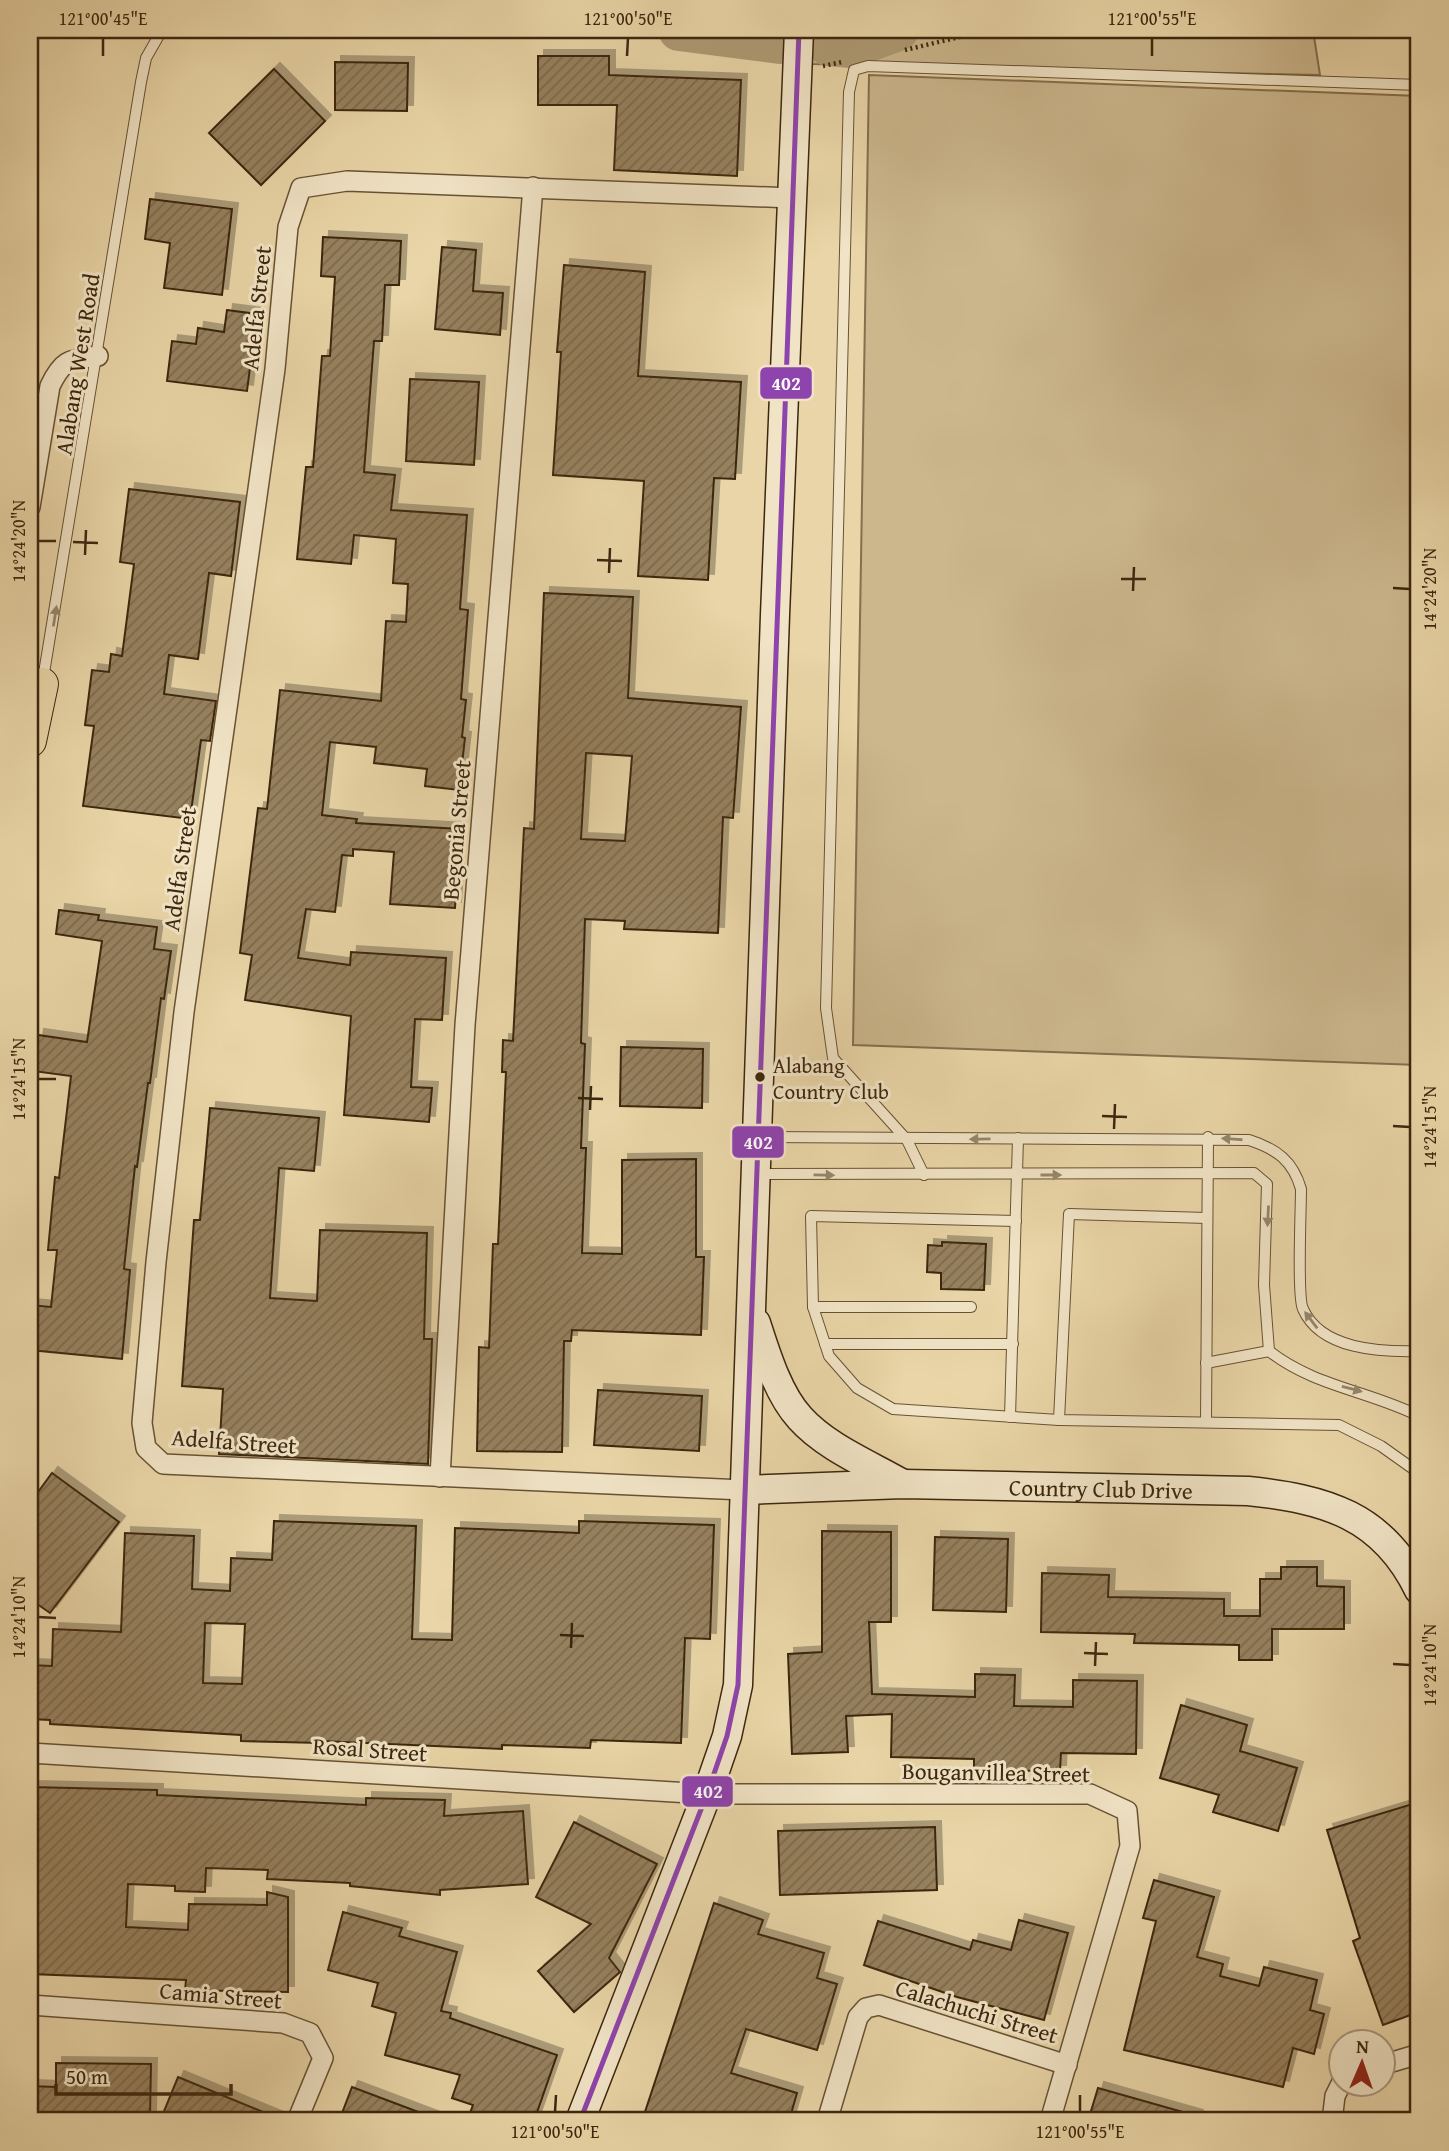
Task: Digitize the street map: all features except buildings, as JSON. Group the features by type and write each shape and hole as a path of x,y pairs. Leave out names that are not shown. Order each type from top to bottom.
{"main road":[{"path":"30,741 36,694"}],"street":[{"path":"580,2121 707,1794 727,1736 738,1685 799,42"},
{"name":"Adelfa Street","path":"744,1490 163,1464 146,1448 142,1423 184,1012 275,369 288,226 301,188 347,181 793,198"},
{"name":"Begonia Street","path":"440,1477 465,1025 533,187"},
{"path":"30,507 50,386 58,368 69,360 98,356"},
{"path":"751,1307 780,1384 799,1418 841,1450 903,1483"},
{"name":"Country Club Drive","path":"744,1490 903,1483 1248,1491 1289,1496 1321,1503 1353,1516 1382,1536 1399,1556 1419,1590"},
{"name":"Rosal Street","path":"30,1753 707,1794"},
{"name":"Bouganvillea Street","path":"707,1794 1090,1794 1127,1811 1130,1846 1050,2121"},
{"name":"Camia Street","path":"30,2005 283,2023 310,2033 323,2058 297,2121"},
{"name":"Calachuchi Street","path":"827,2121 858,2017 866,2008 879,2005 1067,2065"},
{"path":"1396,2061 1419,2054"},
{"path":"1332,2121 1335,2098"}],"lane":[{"name":"Alabang West Road","path":"36,694 98,356 141,82 146,58 162,30"},
{"path":"924,1175 907,1140 833,1058 826,1008 849,92 854,70 868,66 1419,85"},
{"path":"757,1137 907,1140 1208,1137 1249,1140 1269,1147 1286,1159 1297,1175 1301,1189 1302,1308 1321,1333 1340,1342 1392,1352 1419,1351"},
{"path":"1206,1421 1208,1137"},
{"path":"1010,1417 1018,1138"},
{"path":"755,1174 1254,1173 1267,1184 1264,1285 1269,1351 1290,1368 1320,1381 1360,1391 1419,1416"},
{"path":"1059,1420 1069,1214 1207,1218"},
{"path":"1016,1221 811,1216 813,1307 829,1356 858,1388 893,1409 1059,1420 1339,1425 1381,1446 1419,1473"},
{"path":"813,1307 971,1307"},
{"path":"825,1344 1013,1344"},
{"path":"1206,1363 1269,1351"}],"shaded area":[{"path":"910,30 1313,30 1320,75 812,64 811,37 855,39 869,45"},
{"path":"869,75 1419,96 1419,1065 853,1045"}],"waterway":[{"path":"679,30 780,43"},
{"path":"828,45 852,47 898,30"}],"transit line":[{"name":"402","path":"580,2121 707,1794 727,1736 738,1685 799,30"}],"place":[{"name":"Alabang Country Club","path":"760,1077"}]}
